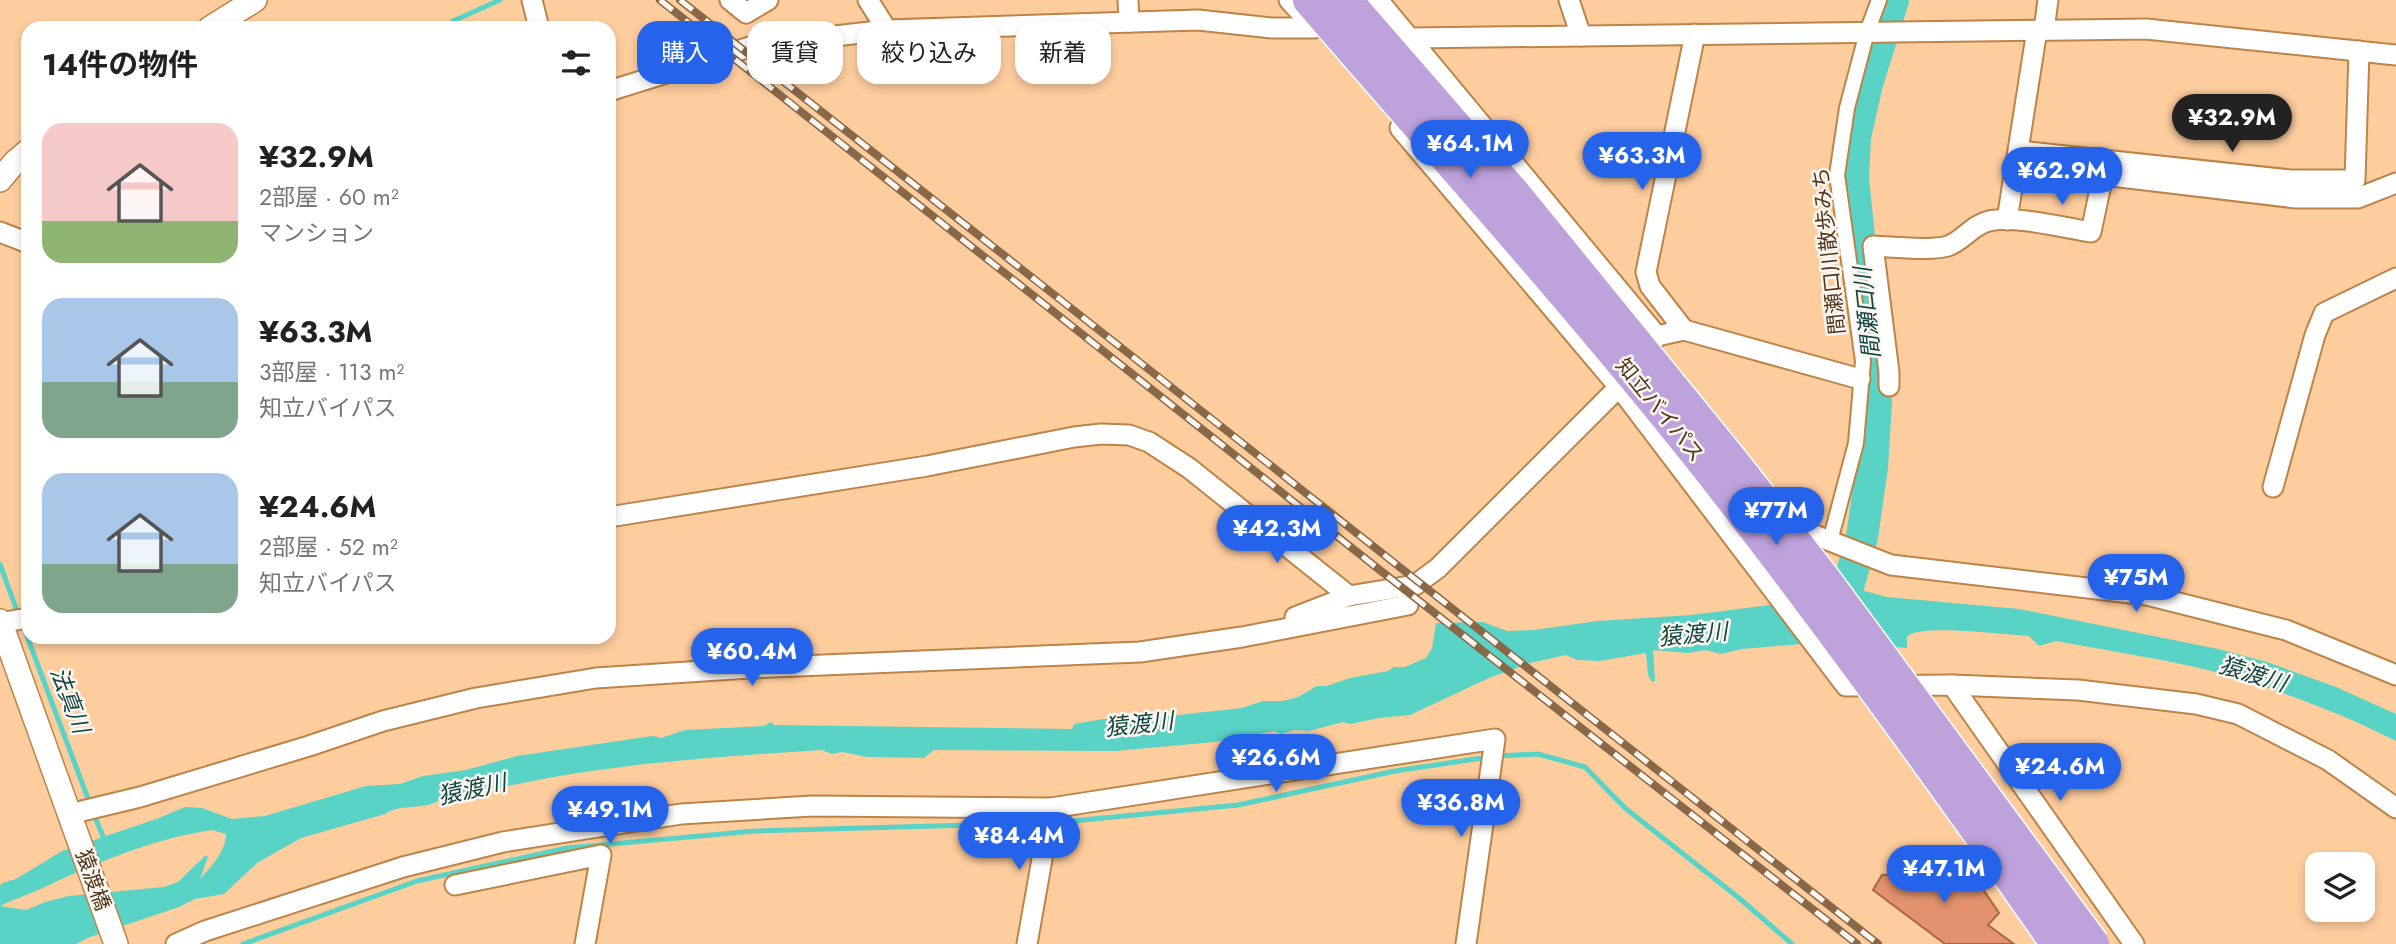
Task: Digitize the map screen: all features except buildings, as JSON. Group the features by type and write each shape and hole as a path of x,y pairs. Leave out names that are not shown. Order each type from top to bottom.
{"highway":[{"name":"知立バイパス","path":"1346,0 1514,193 1734,462 1825,580 2093,944"},
{"name":"知立バイパス","path":"1312,14 1607,345 1720,484 1899,722 2057,944"}],"street":[{"path":"221,21 255,0"},
{"path":"730,0 746,13 768,0"},
{"path":"868,0 881,21"},
{"path":"1128,0 1129,22"},
{"path":"1289,0 1312,14 1352,72 1619,387 1846,686 1952,685 2078,690 2156,698 2238,714 2328,760 2396,808"},
{"path":"1001,26 1198,20 1272,28 1312,14 1369,0"},
{"path":"1378,0 1657,336"},
{"path":"1569,0 1581,36"},
{"name":"間瀬口川散歩みち","path":"1830,541 1856,443 1863,361 1838,175 1847,108 1879,0"},
{"path":"2007,219 2048,0"},
{"path":"532,2 537,21"},
{"path":"1352,72 1412,38 2146,29 2396,55"},
{"path":"616,89 756,45 857,33"},
{"path":"1684,330 1650,286 1646,272 1695,34"},
{"path":"2018,151 2291,180 2355,180 2359,51"},
{"path":"0,180 21,157"},
{"path":"1889,386 1873,247 1946,247 1960,240 1974,227 1990,220 2007,219 2091,232 2103,175 2297,198 2358,198 2396,183"},
{"path":"0,232 21,240"},
{"path":"2273,487 2315,335 2324,313 2396,278"},
{"path":"1242,637 1349,596 1415,585 1438,568 1619,387 1657,336 1684,330 1860,379"},
{"path":"616,516 927,466 1074,437 1129,435 1149,442 1189,468 1349,596"},
{"path":"1726,530 1792,526 1891,565 2147,595 2286,630 2396,675"},
{"path":"76,814 309,746 383,721 476,698 596,678 763,667 1140,653 1242,637 1408,605"},
{"name":"猿渡橋","path":"8,621 76,814 116,944"},
{"path":"1952,685 2134,944"},
{"path":"176,944 205,931 403,867 503,842 668,816 812,806 1051,808 1495,739 1466,944"},
{"path":"1027,944 1051,808"},
{"path":"455,885 601,855 586,944"}],"water":[{"name":"猿渡川","path":"1845,578 1854,580 1853,588 1887,597 2019,609 2218,649 2267,662 2336,687 2396,714 2396,741 2314,705 2230,676 2056,641 2039,646 2029,636 1944,630 1914,633 1907,637 1907,648 1824,642 1742,649 1721,654 1706,650 1688,653 1653,650 1655,681 1652,682 1648,675 1646,653 1600,661 1577,660 1566,655 1530,663 1489,678 1410,715 1350,724 1343,722 1309,731 1294,730 1281,734 1275,731 1214,742 1116,751 934,750 924,758 867,757 842,752 832,754 822,750 740,756 619,767 456,795 434,803 396,809 301,838 257,863 224,894 195,899 76,944 0,944 0,906 0,886 2,883 16,879 62,851 185,807 202,808 232,819 265,816 366,786 400,784 423,776 466,770 517,756 652,736 661,738 685,730 764,726 771,722 774,725 1072,729 1074,724 1103,719 1132,720 1242,708 1263,701 1283,701 1298,697 1317,686 1388,671 1394,667 1405,667 1426,658 1432,648 1436,623 1483,622 1507,631 1597,621 1691,615 1770,605 1835,609","holes":["212,830 226,834 221,853 200,879 208,857 206,855 178,882 164,887 69,896 26,910 0,906 143,846"]}],"waterway":[{"name":"法真川","path":"453,21 500,0"},
{"name":"間瀬口川","path":"1839,619 1862,537 1872,467 1876,403 1853,179 1855,137 1867,84 1893,0"},
{"name":"法真川","path":"0,564 18,614"},
{"name":"法真川","path":"30,644 90,804"},
{"path":"1498,756 1538,754 1585,767 1625,808 1739,898 1792,944"},
{"path":"1052,823 1238,805 1395,771 1489,757"},
{"name":"法真川","path":"93,813 106,843"},
{"path":"243,944 417,881 567,848 755,831 1043,823"}],"railway":[{"path":"660,0 1857,944"},
{"path":"680,0 1878,944"}]}
